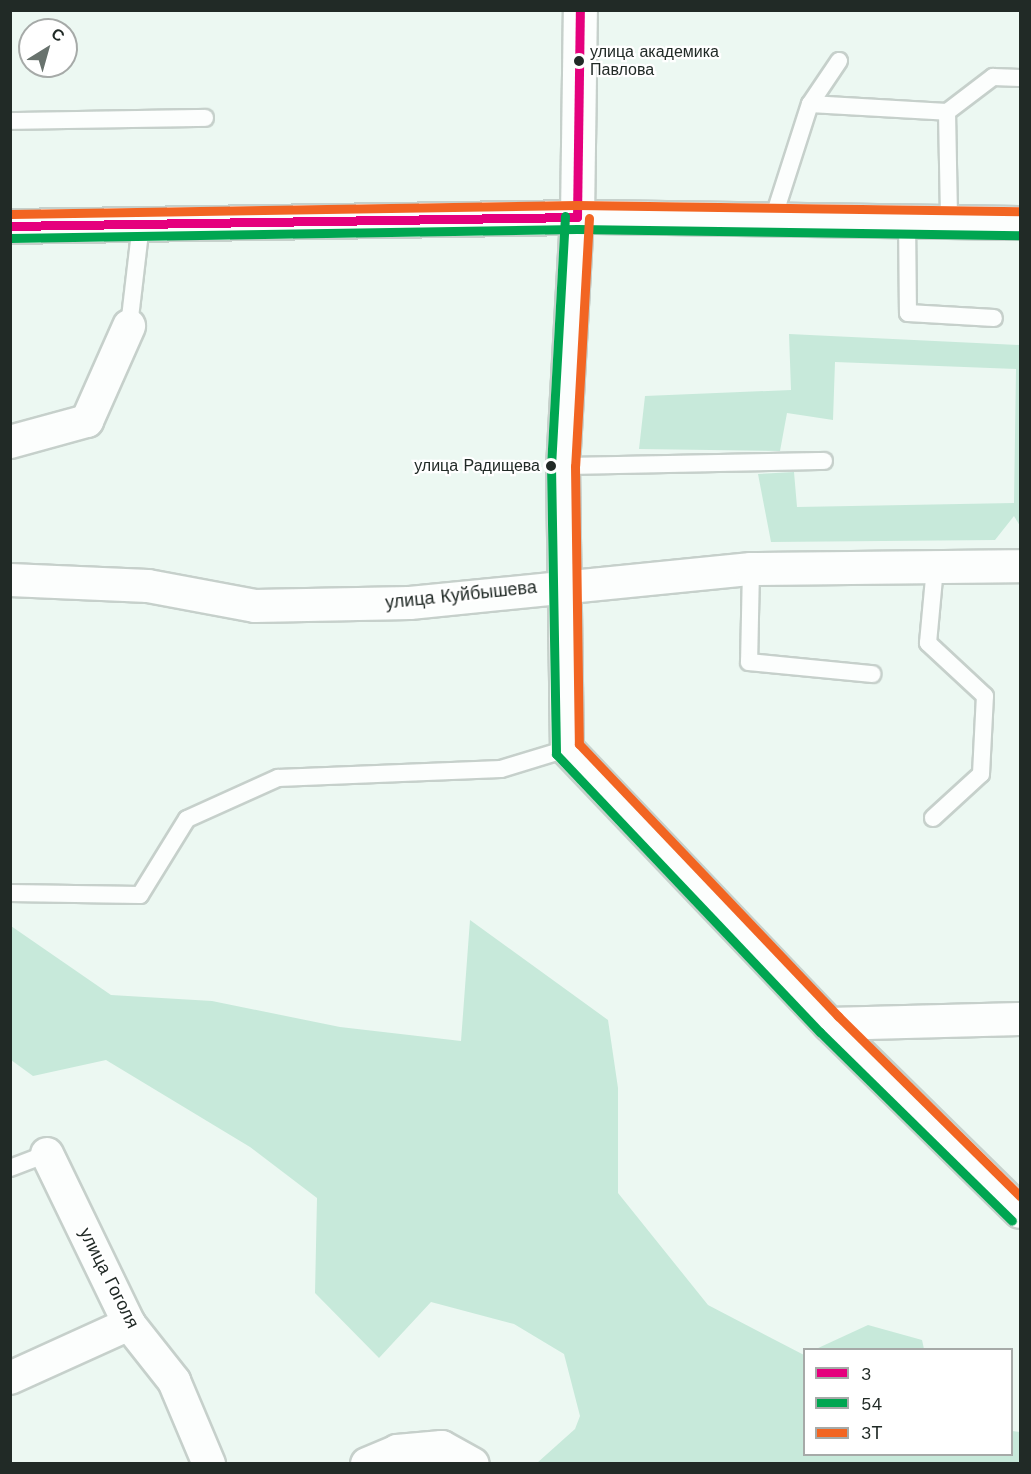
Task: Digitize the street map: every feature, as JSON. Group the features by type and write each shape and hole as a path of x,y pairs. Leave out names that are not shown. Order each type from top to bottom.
{"street":[{"path":"580,10 577,217 563,466 567,749 829,1024 1020,1212"},
{"path":"10,226 577,217 908,220 1020,224"},
{"path":"10,442 87,421 129,326"},
{"name":"улица Куйбышева","path":"10,580 148,586 255,606 410,603 564,584 751,569 1020,566"},
{"path":"829,1024 1020,1019"},
{"name":"улица Гоголя","path":"47,1154 129,1324 174,1381 209,1464"},
{"path":"10,1378 129,1324"},
{"path":"367,1464 397,1451 442,1447 473,1464"}],"lane":[{"path":"774,219 810,104 839,61"},
{"path":"810,104 947,112 993,77 1020,78"},
{"path":"947,112 958,222"},
{"path":"10,121 205,118"},
{"path":"908,220 908,314 994,318"},
{"path":"129,326 141,224"},
{"path":"563,466 824,461"},
{"path":"933,818 981,774 985,696 928,643 935,567"},
{"path":"751,569 749,662 872,674"},
{"path":"10,893 140,896 187,819 278,778 400,769 501,770 567,749"},
{"path":"10,1168 47,1154"}],"green space":[{"path":"789,334 1020,345 1020,526 1014,516 995,540 771,542 758,474 794,472 797,507 1014,503 1016,369 835,362 833,420 787,413 780,451 639,449 645,396 791,390"},
{"path":"470,920 608,1020 618,1088 618,1193 708,1305 803,1354 803,1456 1013,1456 1013,1431 1020,1432 1020,1463 537,1463 575,1429 580,1416 564,1354 514,1324 431,1302 379,1358 315,1293 317,1198 250,1147 106,1060 33,1076 11,1060 11,926 111,995 212,1001 340,1027 461,1041"},
{"path":"868,1325 922,1340 924,1348 818,1348"}],"transit line":[{"name":"3","path":"577,217 580,10"},
{"name":"3Т","path":"10,214 577,205 1020,211"},
{"name":"54","path":"565,216 551,466 556,754 820,1032 1012,1221"},
{"name":"3","path":"10,226 577,217"},
{"name":"3Т","path":"589,218 575,466 579,744 838,1016 1020,1196"},
{"name":"54","path":"10,238 577,229 1020,235"}],"place":[{"name":"улица академика Павлова","path":"579,61"},
{"name":"улица Радищева","path":"551,466"}]}
